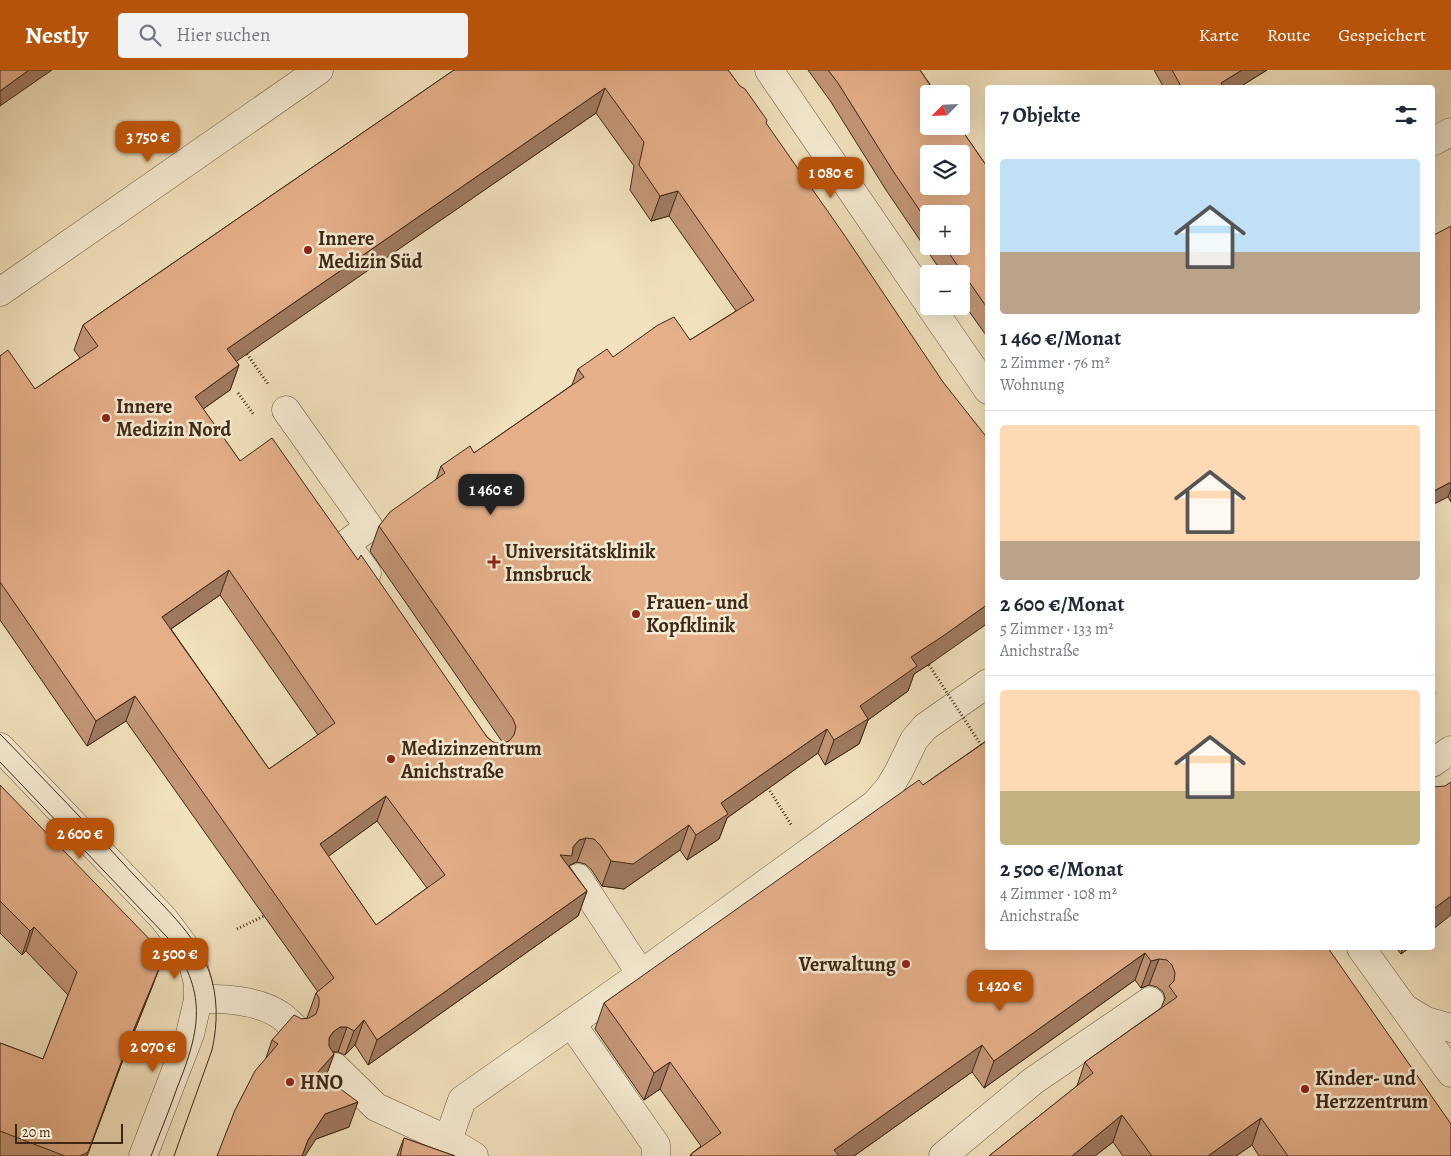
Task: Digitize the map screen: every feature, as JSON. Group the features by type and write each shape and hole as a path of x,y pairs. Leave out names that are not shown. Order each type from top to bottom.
{"street":[{"path":"0,292 319,70"},
{"path":"769,70 920,292"},
{"path":"1435,140 1451,132"},
{"path":"936,315 985,386"},
{"path":"286,410 369,528 346,544 380,592"},
{"path":"448,1140 462,1100 641,974 875,804 900,772 914,740 925,727 985,685"},
{"path":"0,747 176,933 193,964 198,983 198,1000 190,1034 143,1156"},
{"path":"1435,761 1451,750"},
{"path":"578,878 641,974"},
{"path":"1362,950 1451,1073"},
{"path":"198,1000 216,998 265,1006 281,1015 295,1028"},
{"path":"943,1156 1033,1081 1150,1000"},
{"path":"1403,1006 1426,1021 1451,1028"},
{"path":"571,1023 656,1144 656,1156"},
{"path":"335,1067 376,1107 448,1140 474,1156"}],"path":[{"path":"929,665 985,750"},
{"path":"768,788 809,852"},
{"path":"237,929 264,916"}],"building":[{"path":"0,70 29,70 0,91"},
{"path":"454,70 728,70 740,86 745,89 767,120 766,123 943,382 985,435 985,606 911,657 917,666 860,706 868,719 834,740 827,729 721,803 728,814 696,835 689,825 633,864 611,861 594,839 586,838 579,840 573,847 572,856 560,855 587,891 377,1040 364,1020 354,1031 347,1027 340,1027 333,1032 329,1038 329,1046 334,1054 318,1072 358,1102 325,1114 308,1140 302,1156 217,1156 235,1110 255,1071 278,1044 272,1040 294,1015 302,1019 316,1014 319,998 316,993 334,978 135,696 96,721 0,582 0,356 8,350 35,389 98,346 83,325","holes":["605,88 644,142 639,165 660,196 678,191 754,300 690,340 674,317 658,325 613,357 607,349 578,369 584,377 474,453 470,446 441,466 445,473 390,512 379,526 513,719 516,727 514,735 509,741 501,744 493,742 487,737 361,555 358,560 272,438 240,461 195,397 239,365 227,349","229,570 335,723 269,769 162,617","386,796 445,875 376,925 320,844"]},
{"path":"828,70 920,70 930,85 920,85 920,135 965,135 985,164 985,305 970,283 970,265 957,265 950,255 970,255 970,205 920,205 920,211"},
{"path":"1172,70 1242,70 1221,83 1222,85 1180,85"},
{"path":"1451,226 1451,482 1435,490 1435,234"},
{"path":"985,742 985,950 1329,950 1451,1124 1451,1156 1288,1156 1261,1118 1208,1156 1152,1156 1122,1115 1072,1156 989,1156 1093,1073 1085,1062 1177,997 1169,986 1174,981 1175,973 1172,965 1167,960 1151,961 1145,953 994,1061 982,1045 834,1150 839,1156 692,1156 691,1154 721,1133 670,1062 654,1073 604,1003 919,780 923,785"},
{"path":"1451,782 1451,896 1435,908 1435,787 1445,786"},
{"path":"0,785 159,949 163,959 129,1041 88,1152 80,1156 65,1156 0,1131 0,1043 43,1059 77,972 34,927 30,931 0,901"},
{"path":"404,1138 455,1156 400,1156"}],"tram line":[{"path":"0,734 176,920 195,944 209,971 215,1000 214,1040 174,1156"},
{"path":"0,762 167,937 189,975 195,993 195,1028 185,1067 151,1156"}],"place":[{"name":"Innere Medizin Süd","path":"308,250"},
{"name":"Innere Medizin Nord","path":"106,418"},
{"name":"Universitätsklinik Innsbruck","path":"494,562"},
{"name":"Frauen- und Kopfklinik","path":"636,614"},
{"name":"Medizinzentrum Anichstraße","path":"391,759"},
{"name":"Verwaltung","path":"906,964"},
{"name":"HNO","path":"290,1082"},
{"name":"Kinder- und Herzzentrum","path":"1305,1089"}]}
